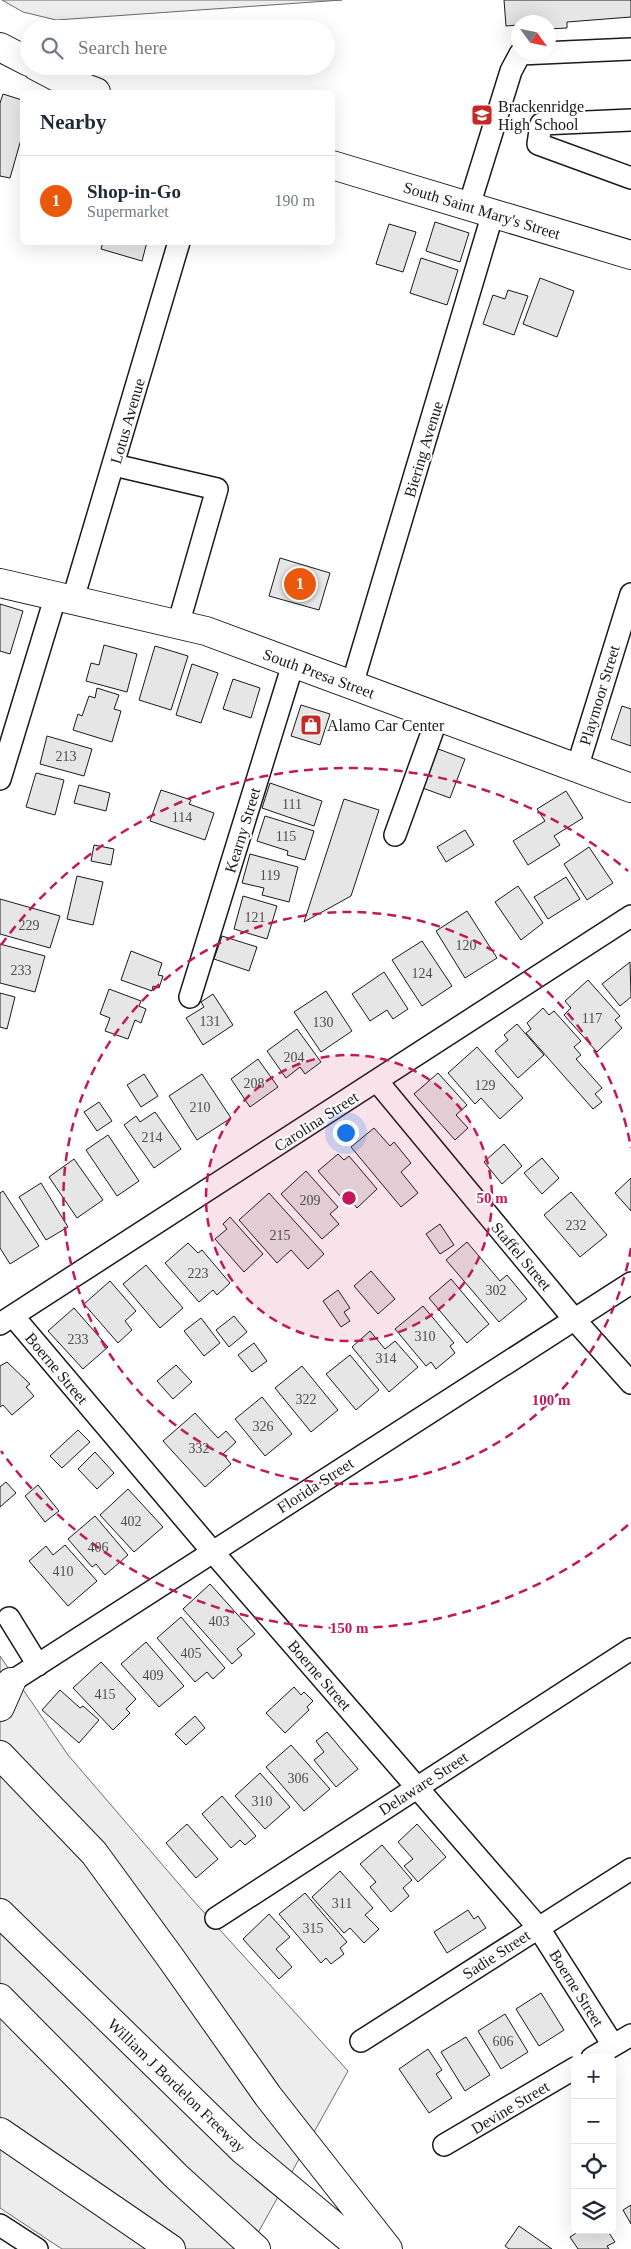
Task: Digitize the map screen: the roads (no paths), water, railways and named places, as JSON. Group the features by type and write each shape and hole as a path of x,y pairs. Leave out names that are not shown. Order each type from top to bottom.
{"main road":[{"path":"0,46 20,57"},
{"path":"52,75 90,90"},
{"name":"South Saint Mary's Street","path":"335,167 481,209 631,256"},
{"name":"South Presa Street","path":"0,583 206,631 631,788"},
{"path":"0,1707 5,1686"},
{"path":"1,1755 94,1853 268,2096 388,2249"},
{"name":"William J Bordelon Freeway","path":"0,1913 243,2150 362,2249"},
{"path":"0,1998 176,2176 256,2249"},
{"path":"0,2132 171,2249"}],"street":[{"name":"Biering Avenue","path":"352,685 481,209 511,71 520,54 631,49"},
{"path":"631,120 542,124 538,144 631,178"},
{"name":"Lotus Avenue","path":"0,779 64,597 114,465 178,245"},
{"path":"114,465 217,489 178,625"},
{"name":"Playmoor Street","path":"577,768 627,618 631,594"},
{"name":"Kearny Street","path":"190,997 293,664"},
{"path":"395,835 438,716"},
{"name":"Carolina Street","path":"7,1320 631,916"},
{"name":"Staffel Street","path":"377,1081 574,1319 631,1383"},
{"name":"Florida Street","path":"5,1686 631,1283"},
{"name":"Boerne Street","path":"7,1320 212,1551 538,1927 613,2046"},
{"path":"9,1618 38,1665"},
{"name":"Delaware Street","path":"216,1918 631,1649"},
{"name":"Sadie Street","path":"361,2041 631,1868"},
{"path":"599,2054 631,2035"},
{"name":"Devine Street","path":"444,2145 571,2070"},
{"path":"0,2225 37,2249"}],"place":[{"name":"Brackenridge High School","path":"482,115"},
{"name":"Shop-in-Go","path":"300,584"},
{"name":"Alamo Car Center","path":"311,725"}]}
